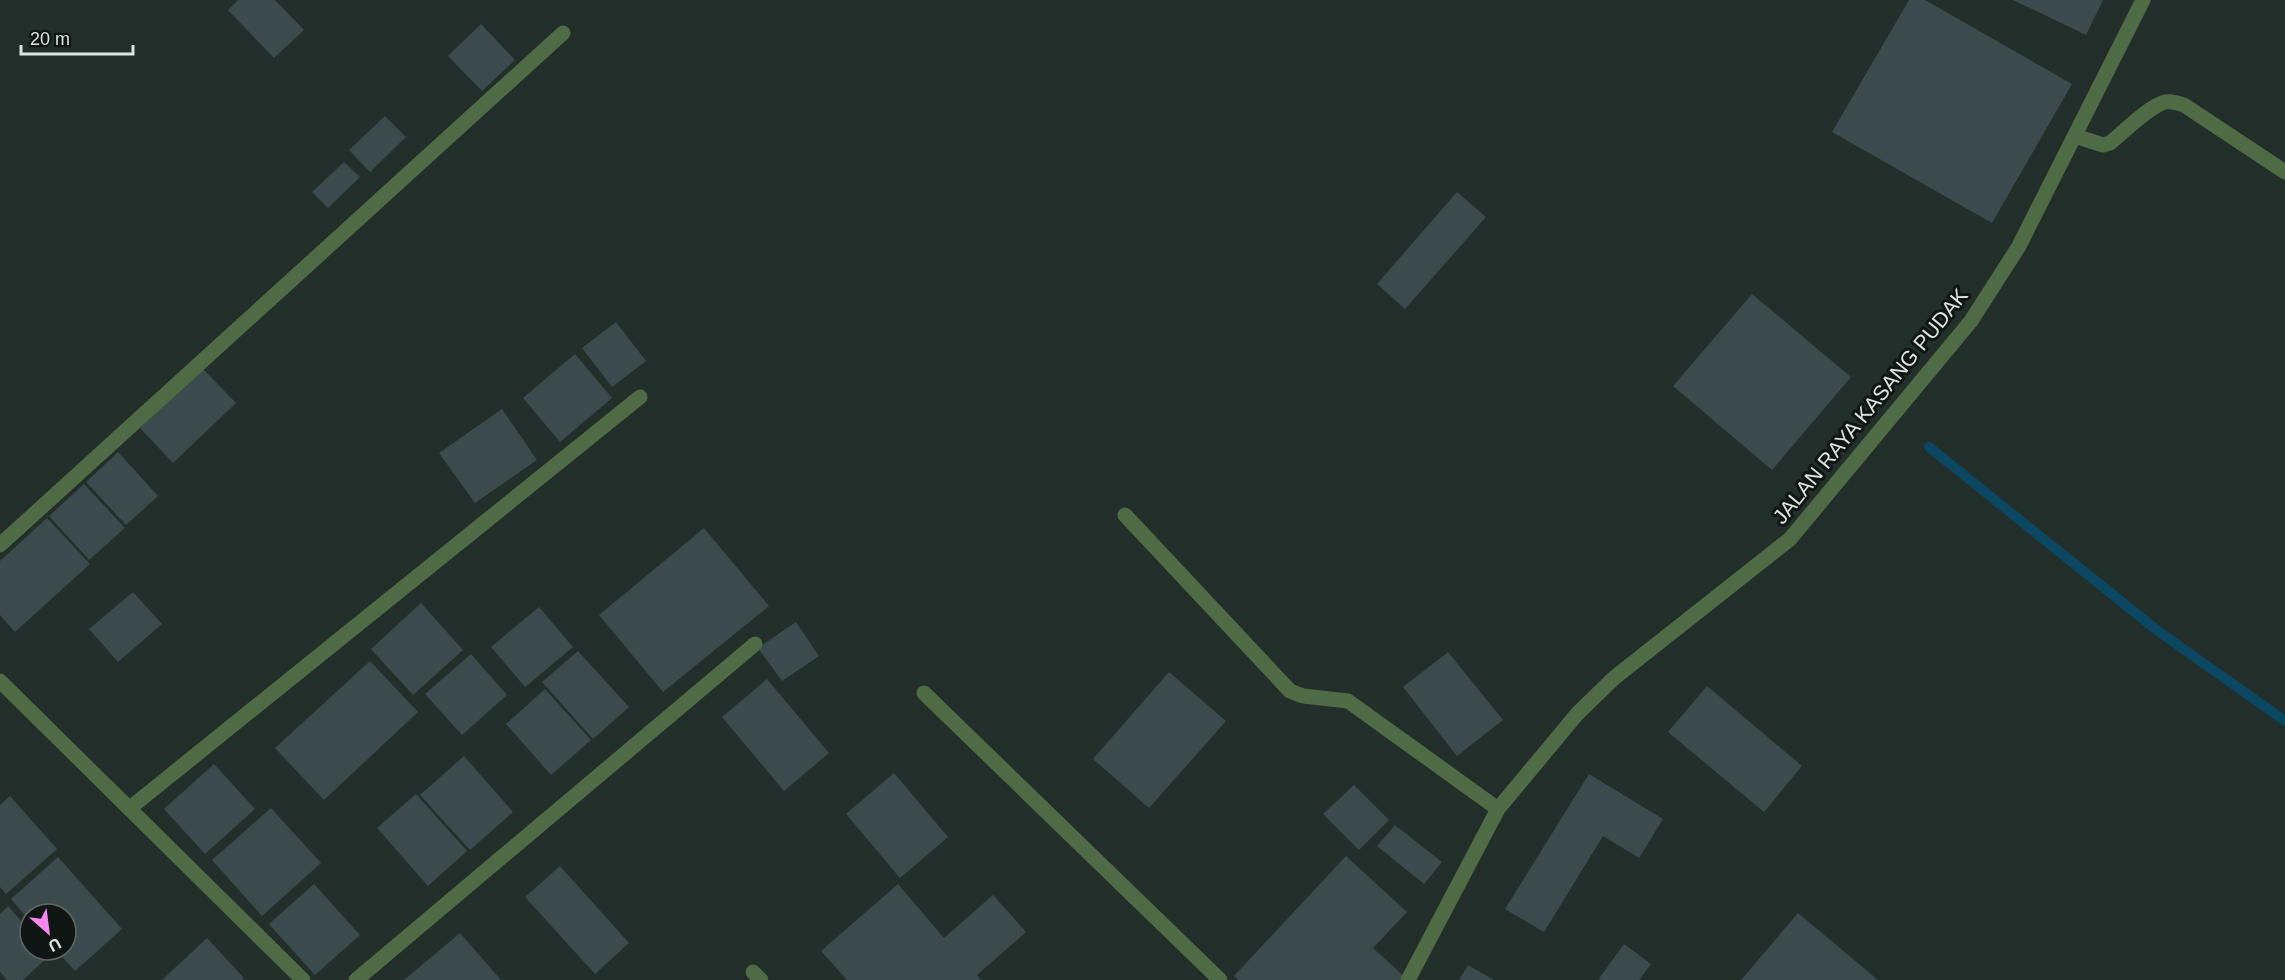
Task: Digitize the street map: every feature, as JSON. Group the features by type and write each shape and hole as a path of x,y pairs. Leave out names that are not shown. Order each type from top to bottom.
{"street":[{"name":"JALAN RAYA KASANG PUDAK","path":"1408,980 1498,809 1577,714 1614,678 1790,539 1971,321 2019,246 2143,0"},
{"path":"0,545 563,33"},
{"path":"2075,135 2103,145 2110,143 2155,107 2165,102 2174,102 2184,105 2285,172"},
{"path":"130,808 640,397"},
{"path":"1125,515 1290,691 1303,696 1348,701 1498,809"},
{"path":"356,980 755,644"},
{"path":"0,681 303,980"},
{"path":"924,693 1220,980"}],"building":[{"path":"238,0 275,0 304,30 274,58 228,10"},
{"path":"1909,0 1925,0 2072,84 1992,223 1832,132"},
{"path":"2013,0 2103,0 2086,35"},
{"path":"481,24 515,60 482,91 448,56"},
{"path":"385,116 406,137 370,172 349,150"},
{"path":"344,162 360,177 328,208 312,192"},
{"path":"1457,192 1486,217 1405,309 1377,284"},
{"path":"1752,294 1851,377 1772,470 1673,386"},
{"path":"616,322 646,361 612,387 582,348"},
{"path":"575,354 612,398 560,442 523,398"},
{"path":"202,368 236,403 173,463 140,428"},
{"path":"502,409 537,460 475,503 439,453"},
{"path":"118,452 158,496 126,525 86,482"},
{"path":"84,484 125,528 89,560 49,516"},
{"path":"47,518 90,564 15,632 0,615 0,561"},
{"path":"704,528 769,606 663,692 599,615"},
{"path":"133,592 162,624 118,662 89,629"},
{"path":"421,603 463,650 413,695 371,649"},
{"path":"539,607 573,647 525,687 491,647"},
{"path":"796,622 819,656 782,681 758,648"},
{"path":"578,651 629,707 593,739 542,682"},
{"path":"1448,652 1503,720 1457,756 1403,687"},
{"path":"471,654 507,695 462,735 425,694"},
{"path":"370,661 418,712 324,800 275,748"},
{"path":"1169,672 1226,721 1149,808 1093,759"},
{"path":"767,679 829,753 784,791 722,717"},
{"path":"1707,686 1802,766 1764,812 1668,732"},
{"path":"545,689 591,740 551,775 506,724"},
{"path":"464,756 513,812 470,850 420,795"},
{"path":"214,764 255,809 205,854 164,809"},
{"path":"894,773 948,837 900,878 846,814"},
{"path":"1589,774 1663,819 1639,858 1603,836 1544,932 1505,909"},
{"path":"1354,785 1389,820 1359,850 1323,814"},
{"path":"416,794 467,851 428,886 377,828"},
{"path":"10,796 57,849 6,894 0,887 0,805"},
{"path":"271,808 321,863 262,916 212,860"},
{"path":"1395,825 1442,862 1424,884 1377,846"},
{"path":"1346,856 1407,912 1373,948 1408,980 1238,980 1234,976"},
{"path":"58,857 122,929 75,971 67,962 78,962 78,902 18,902 18,907 11,899"},
{"path":"560,866 629,943 595,974 525,897"},
{"path":"314,884 360,935 315,975 269,924"},
{"path":"898,884 944,938 993,895 1026,932 977,975 981,980 847,980 821,951"},
{"path":"8,906 18,917 18,962 42,962 23,980 7,980 0,972 0,914"},
{"path":"1798,913 1878,980 1741,980"},
{"path":"460,933 501,980 404,980"},
{"path":"207,938 244,978 242,980 162,980"},
{"path":"1624,944 1651,964 1639,980 1598,980"},
{"path":"1468,965 1494,980 1459,980"}],"waterway":[{"path":"1929,447 2158,631 2285,721"}]}
